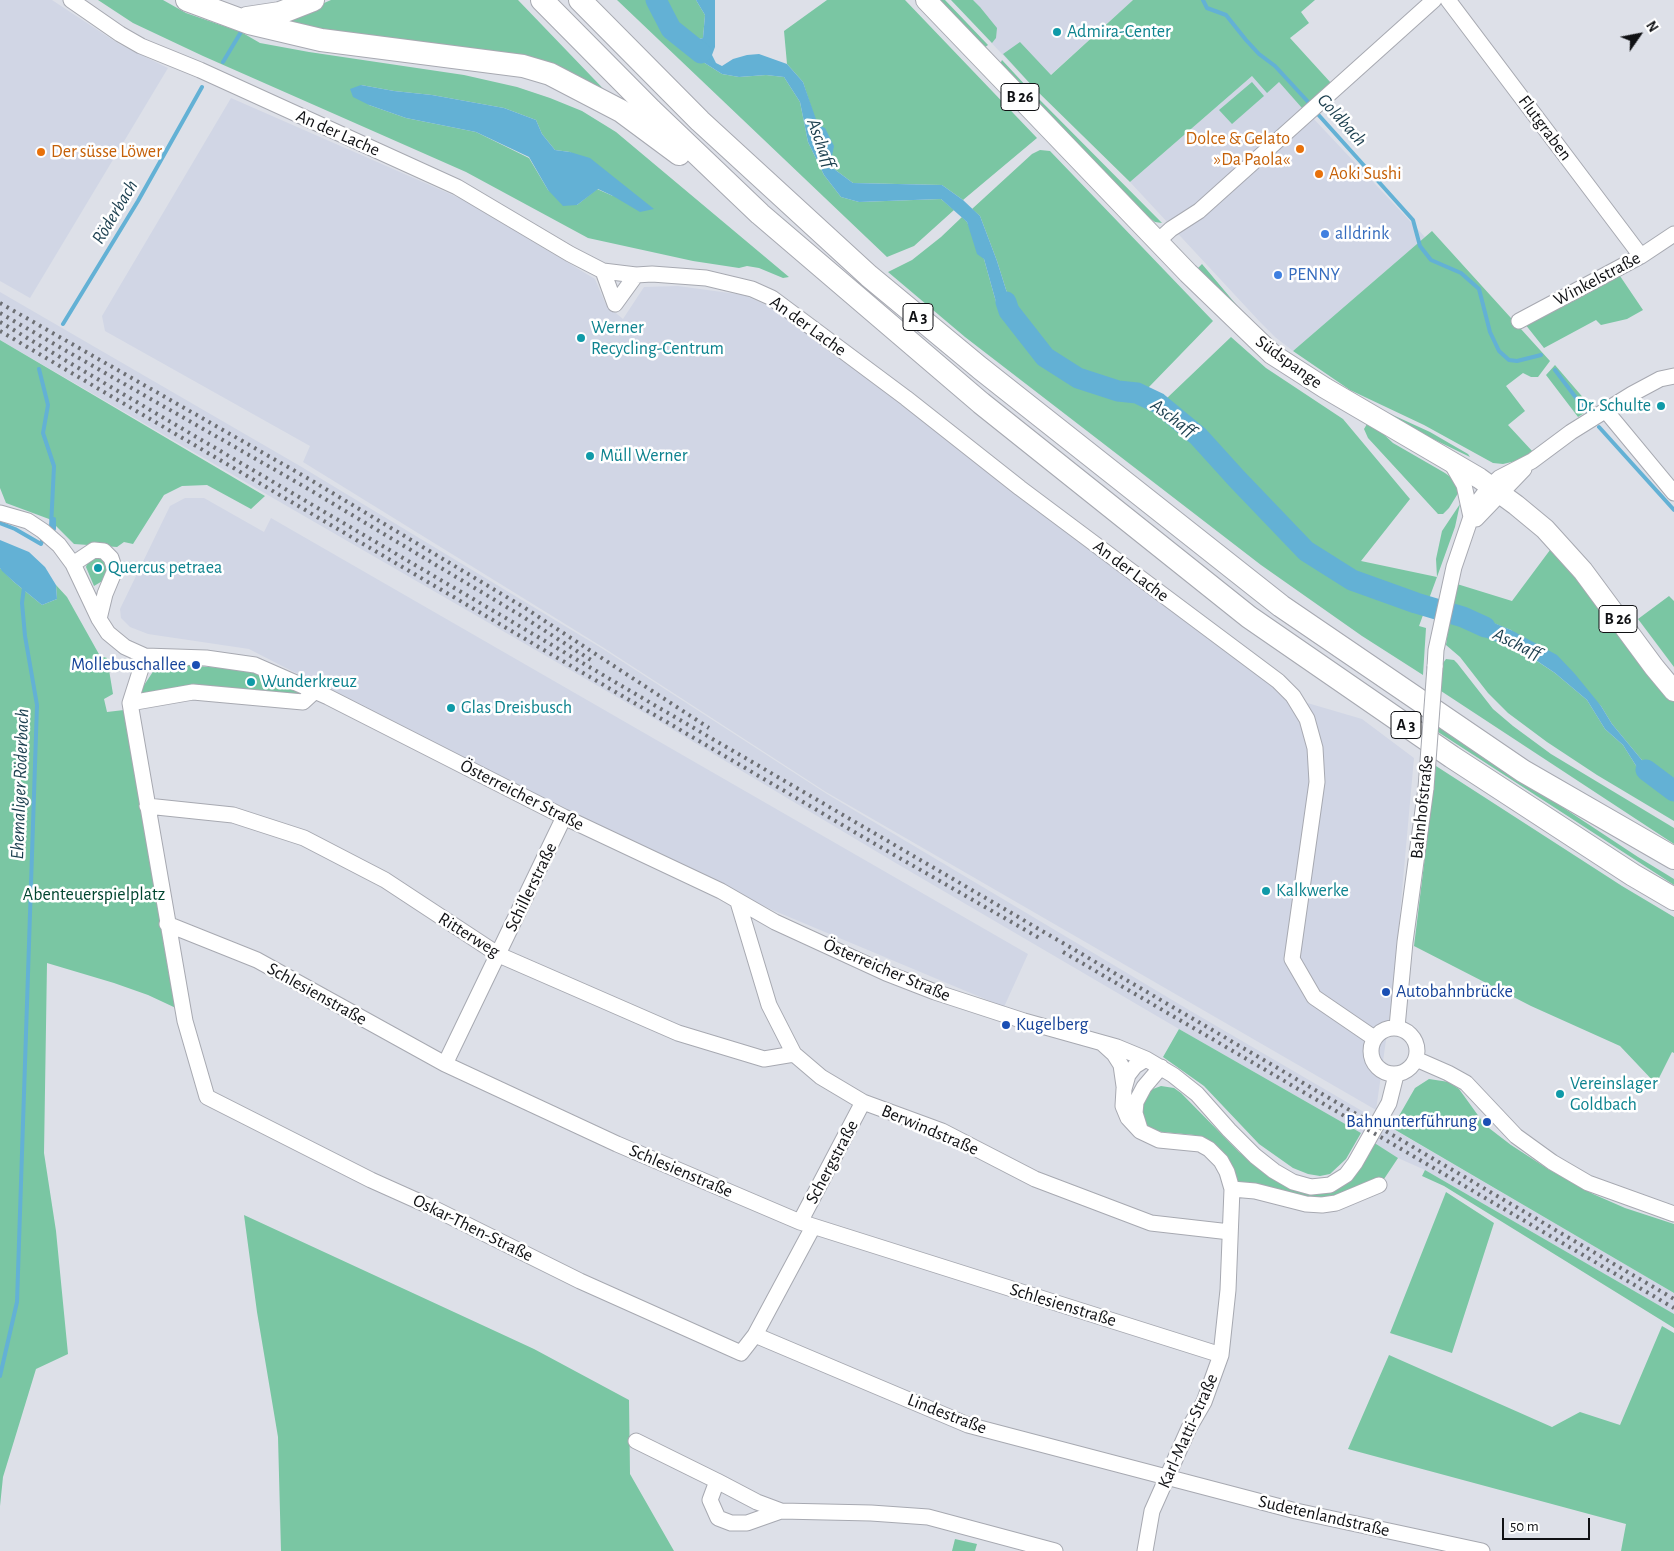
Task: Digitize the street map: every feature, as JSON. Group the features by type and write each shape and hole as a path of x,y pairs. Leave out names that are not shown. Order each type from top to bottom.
{"highway":[{"path":"188,0 233,18 321,40 523,66 550,74 621,111 760,214"},
{"path":"233,18 259,18 280,14 313,0"},
{"name":"A 3","path":"542,0 651,110 760,214 981,403 1249,617 1452,757 1633,875 1674,899"},
{"name":"A 3","path":"580,0 700,121 869,276 980,368 1281,606 1523,771 1674,858"}],"main road":[{"name":"Südspange","path":"926,0 1188,273 1272,354 1333,393 1449,460 1496,490 1545,529 1583,571 1674,691"}],"street":[{"name":"An der Lache","path":"71,0 120,34 141,46 200,70 457,187 570,254 603,271 636,275 652,274 706,278 752,289 772,298 906,398 1020,488 1278,681 1293,696 1307,719 1315,748 1317,782 1292,959 1314,997 1374,1038"},
{"path":"1161,244 1190,223 1199,211 1434,0"},
{"name":"Flutgraben","path":"1448,0 1641,256"},
{"name":"Winkelstraße","path":"1519,321 1641,256 1674,234"},
{"path":"603,271 615,304 636,275"},
{"name":"Bahnhofstraße","path":"1397,1027 1405,942 1426,788 1436,650 1449,584 1469,524 1480,499 1496,490 1500,478 1532,461 1571,432 1632,394 1660,379 1674,376"},
{"path":"1606,411 1674,493"},
{"path":"1449,460 1464,485 1469,524"},
{"name":"Österreicher Straße","path":"1,513 28,521 44,531 59,545 73,564 99,619 108,632 124,647 145,656 206,658 255,665 315,691 564,817 721,891 775,922 886,973 927,989 1024,1021 1117,1047 1146,1059 1173,1075 1197,1094 1228,1130 1268,1166 1294,1182 1311,1187 1330,1185 1346,1174 1355,1163 1389,1103 1396,1075"},
{"path":"73,564 94,550 104,551 111,558 115,570 105,594 99,619"},
{"path":"145,656 130,703 167,924"},
{"path":"130,703 193,692 303,702 315,691"},
{"name":"Ritterweg","path":"147,806 233,815 304,838 385,880 499,955 678,1033 764,1059 794,1054"},
{"name":"Schillerstraße","path":"445,1064 564,817"},
{"name":"Berwindstraße","path":"738,902 769,1005 794,1054 821,1077 864,1102 942,1131 1035,1179 1151,1223 1230,1232"},
{"name":"Schlesienstraße","path":"167,924 257,960 445,1064 617,1144 806,1224 1221,1355"},
{"name":"Oskar-Then-Straße","path":"167,924 185,1021 207,1097 371,1180 429,1206 580,1281 741,1353 755,1335"},
{"path":"1397,1027 1409,1033 1413,1039 1416,1045 1416,1059 1409,1069 1396,1075 1383,1072 1373,1063 1370,1050 1374,1038 1384,1029 1397,1027"},
{"path":"1102,1043 1114,1054 1121,1065 1124,1089 1123,1106 1128,1118 1140,1131"},
{"path":"1124,1089 1128,1075 1135,1066 1146,1059"},
{"path":"1416,1059 1466,1083 1516,1136 1552,1162 1588,1183 1674,1214"},
{"path":"1140,1131 1135,1113 1136,1102 1144,1086 1161,1067"},
{"name":"Schergstraße","path":"755,1335 864,1102"},
{"name":"Karl-Matti-Straße","path":"1140,1131 1159,1140 1200,1144 1209,1149 1224,1167 1232,1189 1228,1290 1221,1355 1204,1402 1190,1428 1152,1512 1145,1551"},
{"path":"1232,1189 1254,1191 1306,1204 1322,1205 1336,1203 1379,1185"},
{"name":"Lindestraße","path":"755,1335 968,1425 1168,1478"},
{"path":"636,1441 717,1480 757,1502 781,1511 871,1513 928,1517 1056,1551"},
{"name":"Sudetenlandstraße","path":"1168,1478 1296,1511 1482,1551"},
{"path":"717,1480 710,1500 718,1518 732,1523 747,1523 781,1511"}],"shaded area":[{"path":"0,0 52,0 119,44 168,68 30,298 0,281"},
{"name":"Admira-Center","path":"951,0 1133,0 1035,89"},
{"path":"1252,76 1279,82 1425,237 1293,351 1260,322 1130,182"},
{"path":"231,98 464,200 595,279 606,305 623,319 644,287 678,286 744,295 773,308 1287,697 1362,719 1414,758 1393,991 1376,1110 826,792 604,648 303,462 310,446 105,331 102,316"},
{"path":"0,292 300,466 603,649 827,794 1189,1010 1674,1293 1674,1314 1425,1170 1398,1158 1373,1142 1370,1138 1179,1029 660,722 0,340"},
{"path":"185,498 204,498 264,532 271,518 1028,954 1004,1007 770,909 569,813 249,649 148,634 130,627 121,618 120,609 170,506"}],"green space":[{"path":"98,0 163,0 186,13 241,32 260,43 464,75 517,87 550,98 582,111 616,132 789,277 783,278 759,268 747,266 739,268 693,261 588,238 466,172 203,56 133,23","holes":["361,85 432,95 504,108 536,120 542,134 555,150 570,152 613,196 597,189 577,205 548,190 529,158 476,132 406,118 369,105"]},
{"path":"331,0 518,0 617,103 593,88 269,22 292,17"},
{"path":"617,0 696,0 705,15 703,38 695,40 687,37 680,40 692,55 722,74 739,77 766,75 784,77 800,102 808,142 824,175 841,197 859,202 941,199 954,210 914,246 887,257"},
{"path":"827,0 905,0 1037,138 963,200 942,185 853,183 830,166 803,82 787,64 784,31"},
{"path":"935,0 945,0 988,45 984,48"},
{"path":"951,0 973,0 980,7 997,28 996,38 992,43"},
{"path":"1133,0 1315,0 1301,12 1309,23 1290,38 1331,83 1302,108 1279,82 1267,93 1252,76 1130,182 1035,89 1003,54 1020,42 1051,75"},
{"path":"1002,60 1162,223 1155,222 1147,216 1022,91 1000,64"},
{"path":"1252,82 1264,96 1232,124 1219,110"},
{"path":"1040,150 1050,151 1213,321 1148,388 1166,399 1231,337 1266,368 1343,419 1410,499 1361,561 1437,577 1419,626 1426,628 1423,675 1362,636 1261,565 965,337 888,272 912,260 962,217 967,222 984,259 996,302 1024,321 1008,296 980,216 972,209 1032,154"},
{"path":"1432,231 1550,361 1538,377 1531,377 1523,373 1506,386 1525,411 1508,425 1533,452 1516,461 1503,464 1493,463 1424,425 1350,390 1293,351"},
{"path":"1202,264 1261,334 1327,381 1360,400 1430,432 1470,457 1359,403 1326,384 1259,335 1197,269"},
{"path":"1620,276 1643,310 1627,319 1601,325 1596,320 1544,348 1525,324"},
{"path":"0,340 265,496 251,509 207,485 182,486 164,495 133,544 124,542 117,547 74,544 49,519 6,503 0,488"},
{"path":"1555,365 1592,408 1578,417 1546,375"},
{"path":"1367,424 1377,428 1393,443 1456,481 1460,490 1443,514 1438,514 1368,438 1364,429"},
{"path":"1460,504 1455,527 1437,577 1436,559 1442,531"},
{"path":"1550,550 1587,589 1674,700 1674,821 1597,775 1547,742 1508,713 1488,693 1460,657 1446,645 1452,600 1457,584 1512,601","holes":["1458,609 1511,630 1601,706 1612,724 1646,765 1663,779 1673,796 1640,772 1623,745 1605,729 1587,700 1555,673"]},
{"path":"95,557 103,559 108,571 104,580 94,586 86,567 88,561"},
{"name":"Abenteuerspielplatz","path":"0,568 42,605 57,599 56,585 67,597 100,656 107,658 113,694 104,699 107,712 124,710 169,975 178,1009 148,995 114,983 47,963 44,1153 56,1231 68,1354 36,1369 3,1477 0,1506"},
{"path":"1669,596 1674,601 1674,667 1638,619"},
{"path":"1446,659 1454,660 1457,663 1493,709 1513,726 1551,754 1674,828 1674,844 1441,691 1443,663"},
{"path":"181,665 239,669 274,677 301,690 300,697 137,696 156,667"},
{"path":"1438,725 1674,879 1674,885 1438,732"},
{"path":"1436,766 1622,886 1674,917 1674,1053 1672,1052 1656,1084 1620,1046 1531,1006 1414,946"},
{"path":"1179,1029 1361,1133 1346,1159 1330,1174 1320,1176 1308,1174 1293,1168 1259,1144 1204,1086 1163,1057"},
{"path":"1429,1079 1449,1082 1459,1089 1485,1125 1511,1145 1548,1169 1593,1194 1625,1208 1674,1224 1674,1293 1392,1128 1415,1088"},
{"path":"1161,1086 1174,1088 1181,1093 1239,1152 1266,1171 1323,1192 1373,1142 1398,1158 1382,1182 1343,1196 1317,1200 1237,1185 1214,1145 1194,1135 1162,1132 1151,1129 1146,1125 1141,1117 1142,1103 1153,1089"},
{"path":"1425,1170 1674,1314 1674,1328 1444,1186 1422,1176"},
{"path":"1446,1192 1494,1223 1452,1353 1390,1333"},
{"path":"244,1215 534,1349 629,1400 630,1474 674,1551 281,1551 278,1437 257,1312"},
{"path":"1662,1326 1674,1333 1674,1551 1621,1551 1626,1524 1348,1449 1389,1355 1552,1427 1580,1412 1620,1425"},
{"path":"955,1539 977,1544 975,1551 952,1551"}],"water":[{"path":"696,0 715,0 715,47 712,55 716,63 722,66 733,59 759,54 787,64 803,82 818,125 825,128 834,146 830,166 853,183 942,185 963,200 980,216 1008,296 1024,321 1021,326 1014,326 996,302 984,259 977,254 967,222 941,199 859,202 841,197 824,175 808,142 800,102 784,77 766,75 739,77 722,74 692,55 680,40 687,37 695,40 703,38 705,15"},
{"path":"361,85 504,108 536,120 542,134 555,150 590,158 654,209 640,212 598,189 577,205 563,206 548,190 529,157 476,132 406,118 369,105 353,97 350,89"},
{"path":"0,540 29,552 45,567 56,585 57,599 42,605 2,571 0,568"},
{"path":"1458,608 1511,630 1557,655 1601,706 1612,724 1646,765 1663,779 1674,797 1640,772 1623,745 1605,729 1587,700 1555,673 1516,647 1494,641 1459,626"}],"waterway":[{"name":"Aschaff","path":"656,0 671,29 701,53"},
{"name":"Goldbach","path":"1203,0 1207,8 1226,15 1259,54 1275,66 1311,105"},
{"name":"Röderbach","path":"223,62 241,32"},
{"name":"Röderbach","path":"63,324 138,201 202,87"},
{"name":"Goldbach","path":"1315,111 1413,220 1420,246 1431,260 1461,273 1479,289 1490,332 1499,351 1509,360 1517,361 1541,355"},
{"name":"Aschaff","path":"1006,302 1009,311 1045,357 1078,378 1118,391 1137,393 1158,403 1198,436 1306,551 1352,580 1416,603 1463,617 1485,627"},
{"name":"Röderbach","path":"39,369 48,405 43,433 54,466 51,527"},
{"path":"1555,370 1586,411"},
{"path":"1599,427 1674,510"},
{"name":"Röderbach","path":"54,519 54,529"},
{"path":"0,523 41,544 42,541"},
{"name":"Ehemaliger Röderbach","path":"0,1376 17,1302 37,705 25,636 22,603 24,587"},
{"name":"Aschaff","path":"1646,770 1674,791"}],"railway":[{"path":"0,303 309,479 525,608 709,728"},
{"path":"0,313 305,487 520,615 591,660"},
{"path":"0,322 1674,1299"},
{"path":"0,331 856,833 1041,939"},
{"path":"1063,952 1674,1308"}],"place":[{"name":"Admira-Center","path":"1057,32"},
{"name":"Dolce & Gelato »Da Paola«","path":"1300,149"},
{"name":"Der süsse Löwer","path":"41,152"},
{"name":"Aoki Sushi","path":"1319,174"},
{"name":"alldrink","path":"1325,234"},
{"name":"PENNY","path":"1278,275"},
{"name":"Werner Recycling-Centrum","path":"581,338"},
{"name":"Dr. Schulte","path":"1661,406"},
{"name":"Müll Werner","path":"590,456"},
{"name":"Quercus petraea","path":"98,568"},
{"name":"Mollebuschallee","path":"196,665"},
{"name":"Wunderkreuz","path":"251,682"},
{"name":"Glas Dreisbusch","path":"451,708"},
{"name":"Kalkwerke","path":"1266,891"},
{"name":"Autobahnbrücke","path":"1386,992"},
{"name":"Kugelberg","path":"1006,1025"},
{"name":"Vereinslager Goldbach","path":"1560,1094"},
{"name":"Bahnunterführung","path":"1487,1122"}]}
